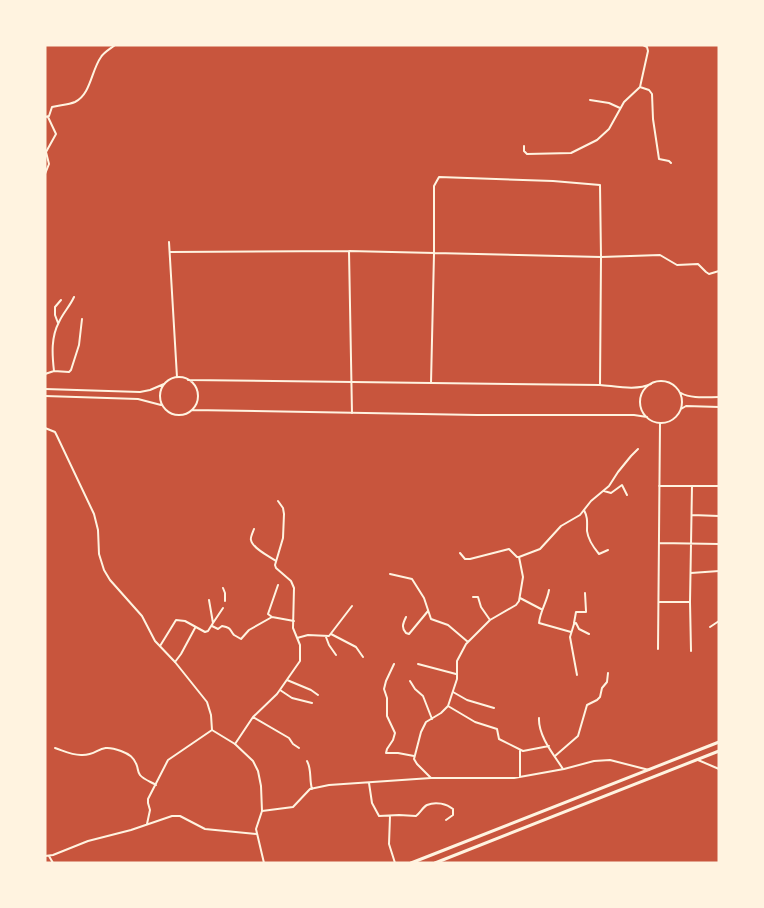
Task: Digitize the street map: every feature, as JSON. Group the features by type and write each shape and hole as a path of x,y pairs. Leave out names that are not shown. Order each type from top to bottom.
{"main road":[{"path":"411,863 719,742"},
{"path":"435,863 719,751"}],"street":[{"path":"45,174 49,164 46,152 56,134 46,117 52,107 77,101 83,95 100,58 115,45"},
{"path":"524,146 527,154 560,154 571,153 597,140 609,129 627,99 640,87 648,51 643,45"},
{"path":"640,87 650,90 652,94 659,157 671,163"},
{"path":"591,100 609,103 620,108"},
{"path":"431,383 434,186 440,177 600,185 600,385"},
{"path":"169,242 177,377"},
{"path":"170,252 349,251 434,254 660,255 677,265 698,264 709,274 719,271"},
{"path":"349,251 352,412"},
{"path":"54,370 53,341 58,323 74,297"},
{"path":"58,323 55,307 61,300"},
{"path":"45,374 54,370 69,372 71,370 79,345 82,319"},
{"path":"45,389 140,392 150,390 177,377 188,380 636,387 645,387 657,381 669,382 683,395 690,397 719,397"},
{"path":"188,380 196,388 198,394 192,410"},
{"path":"164,384 160,398 162,405 176,415 192,410 634,415 647,417 660,423 667,422 678,414 682,402 679,391"},
{"path":"647,417 640,400 645,388 651,384"},
{"path":"45,396 138,399 162,405"},
{"path":"681,408 686,406 719,407"},
{"path":"658,650 660,423"},
{"path":"45,428 57,436 94,514 99,536 99,554 104,570 141,616 155,641 207,702 212,730"},
{"path":"460,553 465,559 470,559 509,549 517,557 540,549 561,526 578,517 591,501 604,491 638,449"},
{"path":"604,491 611,493 622,485 627,495"},
{"path":"659,486 719,486"},
{"path":"691,651 692,486"},
{"path":"235,744 253,717 280,690 300,661 300,645 293,628 294,588 291,581 276,568 276,561 284,538 283,508 278,501"},
{"path":"584,510 588,518 587,534 597,554 608,550"},
{"path":"691,515 719,516"},
{"path":"254,529 251,537 252,544 276,561"},
{"path":"659,543 719,544"},
{"path":"431,778 417,764 414,756 421,732 426,722 448,706 457,674 457,661 468,642 490,620 516,605 520,598 523,577 519,556"},
{"path":"691,573 719,571"},
{"path":"390,573 412,579 424,598 431,620 448,625 468,642"},
{"path":"278,585 268,614 272,617 294,621"},
{"path":"223,588 225,601"},
{"path":"549,590 547,600 541,609 540,624 571,632"},
{"path":"577,675 571,632 576,612 586,612 585,592"},
{"path":"473,597 478,597 490,620"},
{"path":"520,598 541,609"},
{"path":"209,600 213,624 218,629 222,626 230,628 234,635 241,639 249,630 272,617"},
{"path":"659,602 690,602"},
{"path":"297,638 308,635 326,637 331,634 352,606"},
{"path":"160,646 176,620 185,621 207,632 223,608"},
{"path":"406,617 402,626 405,633 409,634 428,611"},
{"path":"710,627 719,621"},
{"path":"574,623 579,629 589,634"},
{"path":"175,662 195,627"},
{"path":"331,634 356,647 363,657"},
{"path":"326,637 336,655"},
{"path":"394,664 384,691 387,698 387,716 395,733 386,753 414,756"},
{"path":"418,664 457,674"},
{"path":"555,756 578,736 587,705 600,697 602,688 607,682 608,673"},
{"path":"287,680 318,695"},
{"path":"410,681 423,696 432,718"},
{"path":"280,690 292,698 312,703"},
{"path":"453,692 467,700 494,708"},
{"path":"448,706 475,722 497,729 499,739 520,751 549,746"},
{"path":"253,717 289,738 299,748"},
{"path":"539,718 540,730 564,769"},
{"path":"212,730 235,744 253,760 258,771 262,811 256,829 264,863"},
{"path":"146,825 150,810 147,801 166,763 171,757 212,730"},
{"path":"55,747 66,753 80,755 92,754 105,747 131,755 135,759 139,774 156,785"},
{"path":"520,751 520,777"},
{"path":"262,811 293,807 307,792 329,785 431,778 520,777 594,761 610,760 649,770"},
{"path":"698,760 719,769"},
{"path":"307,761 311,768 312,789"},
{"path":"369,783 372,803 377,814 416,816 426,805 437,803 448,805 453,809 453,815 446,820"},
{"path":"53,863 47,856 88,841 176,815 205,829 257,834"},
{"path":"390,816 389,844 395,863"}]}
